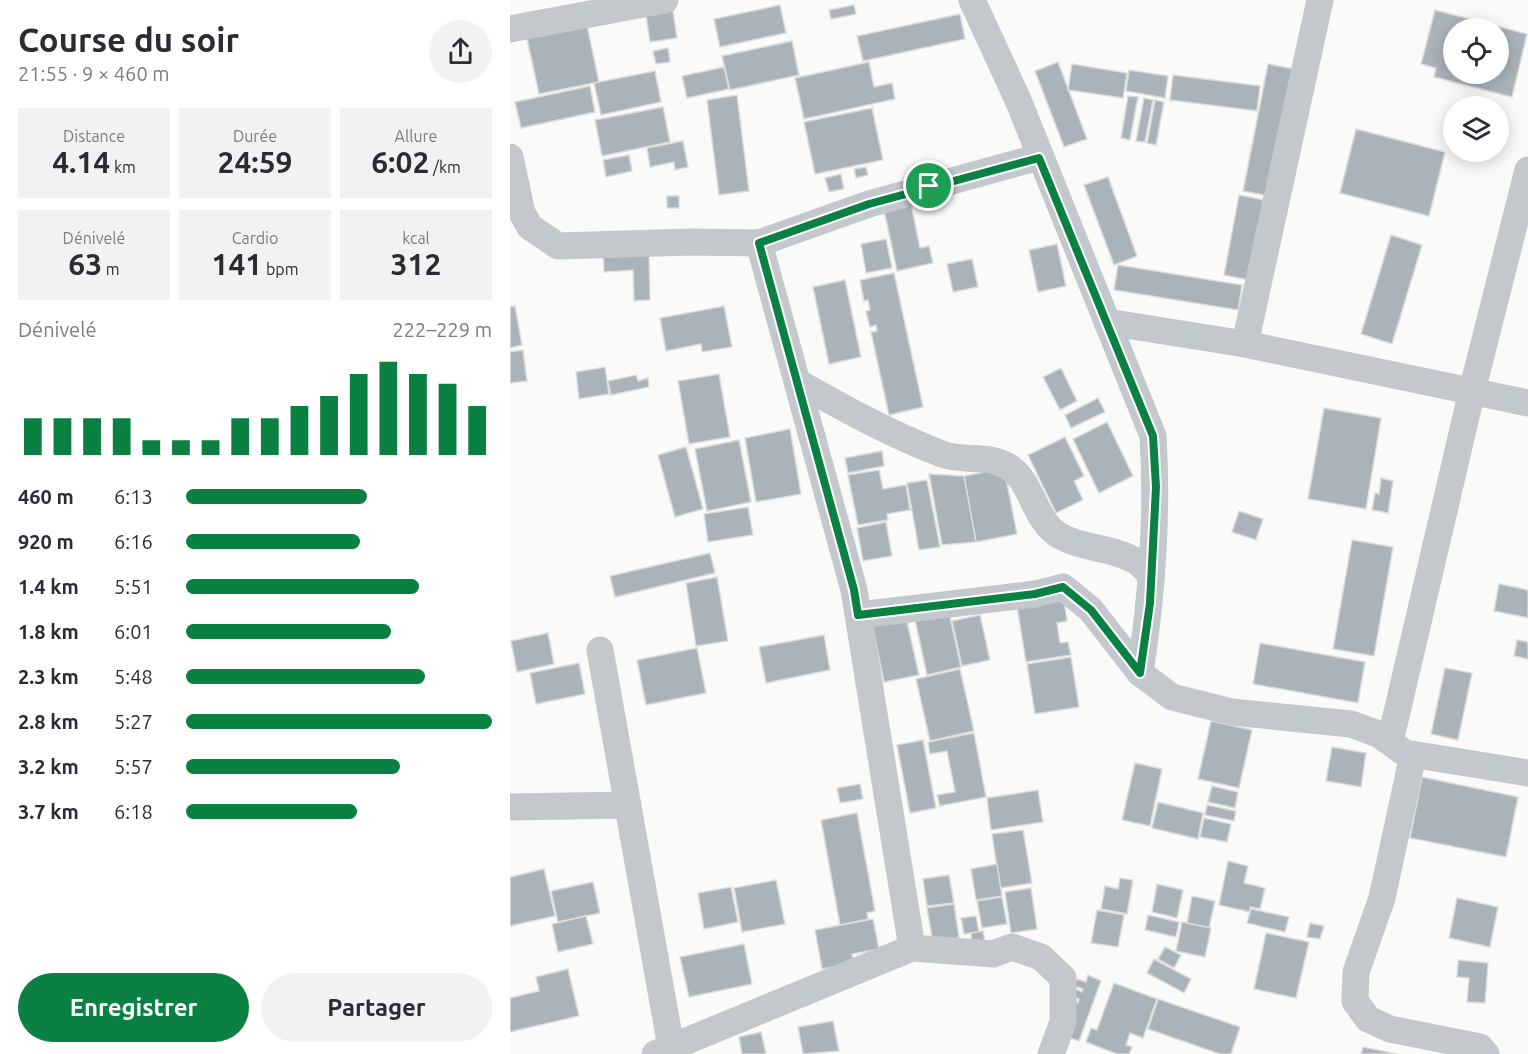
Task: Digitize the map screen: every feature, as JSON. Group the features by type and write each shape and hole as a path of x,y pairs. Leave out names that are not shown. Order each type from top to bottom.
{"street":[{"path":"510,28 665,0"},
{"path":"972,0 1018,100 1039,158 1153,436 1156,487 1150,603 1140,673"},
{"path":"1245,344 1300,101 1320,0"},
{"path":"510,157 522,213 530,227 558,246 691,242 759,243 869,204 1039,158"},
{"path":"1486,1054 1479,1047 1390,1029 1368,1019 1355,1000 1356,972 1382,898 1402,748 1472,391 1528,170"},
{"path":"759,243 854,590 912,948"},
{"path":"1107,322 1245,344 1528,403"},
{"path":"799,383 865,420 944,455 962,460 988,460 1009,467 1025,486 1039,516 1059,536 1090,548 1116,552 1135,560 1151,575"},
{"path":"858,615 1035,594 1063,587 1091,610 1140,673 1173,697 1232,712 1351,724 1378,734 1402,748 1528,773"},
{"path":"600,650 628,805 663,1051 912,948 993,954 1012,947 1041,957 1063,978 1063,1023 1051,1054"},
{"path":"510,807 628,805"}],"building":[{"path":"672,5 677,38 650,42 645,9"},
{"path":"780,5 786,33 720,47 714,19"},
{"path":"854,5 856,14 831,19 829,10"},
{"path":"1435,10 1466,18 1443,18 1443,79 1434,77 1436,68 1421,64"},
{"path":"960,14 965,39 863,61 857,36"},
{"path":"586,21 599,82 539,94 526,34"},
{"path":"1509,29 1527,34 1512,97 1461,84 1509,84"},
{"path":"792,41 799,75 730,90 722,56"},
{"path":"668,48 670,62 656,64 653,51"},
{"path":"869,62 874,87 892,83 895,99 804,119 795,78"},
{"path":"1058,62 1087,139 1064,147 1035,71"},
{"path":"1072,64 1127,73 1123,98 1068,90"},
{"path":"1268,64 1294,69 1269,196 1243,191"},
{"path":"724,67 729,89 687,98 682,76"},
{"path":"1129,70 1168,76 1165,98 1126,91"},
{"path":"655,71 661,102 601,115 594,83"},
{"path":"1173,75 1260,86 1257,111 1170,100"},
{"path":"590,86 595,112 521,128 515,102"},
{"path":"737,95 749,191 719,195 707,100"},
{"path":"1128,96 1138,97 1130,140 1121,138"},
{"path":"1144,98 1153,100 1145,142 1136,141"},
{"path":"1155,100 1164,102 1156,145 1147,143"},
{"path":"663,107 670,142 602,156 595,120"},
{"path":"872,108 883,160 815,174 804,122"},
{"path":"1356,129 1443,151 1443,160 1429,216 1340,193"},
{"path":"683,141 688,167 675,170 674,162 650,167 647,148"},
{"path":"629,155 632,171 606,177 603,160"},
{"path":"866,167 868,175 856,178 854,169"},
{"path":"841,174 844,189 829,192 825,178"},
{"path":"1108,177 1137,256 1114,265 1084,185"},
{"path":"1239,195 1264,200 1249,280 1224,275"},
{"path":"667,196 679,196 679,208 667,208"},
{"path":"911,204 920,248 929,246 933,263 897,271 884,210"},
{"path":"1391,235 1422,245 1392,344 1361,334"},
{"path":"886,239 892,268 866,273 861,244"},
{"path":"1057,244 1066,286 1038,292 1029,250"},
{"path":"649,249 650,300 634,301 633,270 604,272 603,250"},
{"path":"972,259 978,287 953,292 947,264"},
{"path":"1118,265 1242,285 1238,310 1114,290"},
{"path":"894,273 923,407 889,415 871,332 877,331 876,325 870,327 866,311 870,310 868,300 864,301 860,280"},
{"path":"845,280 861,357 829,364 813,287"},
{"path":"515,306 522,345 510,348 510,307"},
{"path":"724,306 732,347 702,352 701,344 666,351 660,318"},
{"path":"523,350 527,381 510,383 510,352"},
{"path":"605,367 609,394 579,399 576,372"},
{"path":"1061,368 1077,401 1060,410 1043,377"},
{"path":"719,374 730,437 689,444 678,381"},
{"path":"636,375 638,381 648,378 649,387 611,395 608,381"},
{"path":"1098,398 1105,412 1071,428 1065,415"},
{"path":"1324,408 1381,418 1366,509 1308,499"},
{"path":"1107,422 1133,476 1099,493 1073,439"},
{"path":"790,429 801,494 756,502 745,438"},
{"path":"1065,437 1084,476 1074,481 1083,500 1056,513 1028,455"},
{"path":"739,440 751,502 707,511 695,449"},
{"path":"686,447 703,509 675,517 658,455"},
{"path":"882,451 884,466 848,473 845,458"},
{"path":"1004,468 1017,534 976,542 964,476"},
{"path":"879,470 883,489 906,485 910,510 887,514 888,520 858,525 848,475"},
{"path":"929,474 964,476 976,542 942,545"},
{"path":"1381,478 1393,481 1388,513 1372,510 1375,493 1379,494"},
{"path":"927,480 940,547 919,550 907,483"},
{"path":"748,507 753,535 708,542 704,514"},
{"path":"1239,511 1263,519 1256,540 1232,532"},
{"path":"886,522 892,556 863,561 857,528"},
{"path":"1352,540 1393,547 1374,656 1333,649"},
{"path":"710,553 715,573 615,597 610,576"},
{"path":"717,577 728,641 696,646 686,583"},
{"path":"1499,584 1528,590 1528,618 1494,611"},
{"path":"1063,593 1067,621 1057,623 1060,643 1068,642 1071,655 1026,662 1016,600"},
{"path":"948,608 961,667 927,675 914,615"},
{"path":"980,615 990,660 962,666 952,621"},
{"path":"906,617 919,675 884,682 872,624"},
{"path":"548,633 554,664 517,672 511,641"},
{"path":"824,635 830,670 766,683 759,647"},
{"path":"1517,640 1528,642 1528,659 1514,656"},
{"path":"1260,643 1365,662 1358,703 1253,684"},
{"path":"697,648 706,693 646,705 637,660"},
{"path":"1071,657 1079,707 1035,714 1027,664"},
{"path":"579,663 585,694 536,704 530,673"},
{"path":"1445,668 1472,673 1458,740 1431,734"},
{"path":"960,669 974,731 930,741 916,679"},
{"path":"1211,721 1252,730 1239,788 1198,779"},
{"path":"974,733 986,797 940,806 937,795 955,792 947,751 930,754 928,742"},
{"path":"923,740 936,808 910,813 897,745"},
{"path":"1332,747 1366,753 1361,787 1326,781"},
{"path":"1135,763 1162,769 1150,826 1122,820"},
{"path":"1422,777 1518,797 1506,857 1410,838"},
{"path":"860,784 863,799 840,803 837,788"},
{"path":"1212,786 1238,792 1235,808 1208,802"},
{"path":"1038,790 1043,822 991,830 987,798"},
{"path":"1158,802 1203,813 1198,839 1152,828"},
{"path":"1207,805 1236,811 1234,821 1205,815"},
{"path":"857,813 875,911 867,913 868,919 840,925 821,820"},
{"path":"1204,818 1231,824 1227,842 1200,837"},
{"path":"1023,830 1032,883 1000,888 992,834"},
{"path":"1228,861 1248,866 1244,883 1265,888 1260,909 1250,907 1250,912 1219,905"},
{"path":"997,864 1002,896 976,900 971,869"},
{"path":"544,869 555,916 510,926 510,877"},
{"path":"949,875 954,903 927,906 923,879"},
{"path":"1120,878 1133,880 1127,914 1101,909 1105,886 1118,889"},
{"path":"776,880 785,924 742,932 734,888"},
{"path":"593,882 600,913 558,922 551,891"},
{"path":"1157,884 1183,890 1177,918 1152,912"},
{"path":"731,887 738,922 704,929 698,893"},
{"path":"1031,888 1037,929 1011,933 1005,892"},
{"path":"1192,896 1215,901 1209,928 1187,923"},
{"path":"1002,897 1007,924 982,928 977,901"},
{"path":"1457,898 1498,907 1490,947 1449,938"},
{"path":"954,904 959,938 933,943 927,908"},
{"path":"1251,909 1289,917 1285,932 1247,923"},
{"path":"1097,910 1124,915 1118,947 1091,943"},
{"path":"1148,915 1179,922 1176,937 1145,930"},
{"path":"586,916 593,944 558,952 552,924"},
{"path":"976,916 979,932 964,934 961,918"},
{"path":"873,919 879,949 852,954 854,963 822,969 815,930"},
{"path":"1182,922 1211,928 1205,957 1176,951"},
{"path":"1310,923 1324,926 1320,939 1307,937"},
{"path":"983,931 985,942 972,944 971,933"},
{"path":"1266,933 1309,942 1296,998 1254,989"},
{"path":"744,944 752,984 689,997 680,957"},
{"path":"1165,947 1181,955 1174,968 1158,959"},
{"path":"1154,959 1191,979 1184,993 1147,973"},
{"path":"1458,960 1488,963 1485,1003 1467,1002 1469,978 1457,977"},
{"path":"568,969 579,1016 510,1032 510,998 539,991 536,977"},
{"path":"1088,975 1101,981 1079,1041 1059,1034 1069,999 1078,1003 1079,999 1070,995 1073,988 1082,992 1083,989 1074,986 1077,979 1086,982"},
{"path":"1114,983 1157,999 1143,1038 1130,1033 1126,1045 1132,1047 1129,1054 1117,1054 1086,1042 1091,1028 1097,1030"},
{"path":"1158,999 1240,1027 1231,1054 1220,1054 1148,1029"},
{"path":"833,1021 839,1051 803,1054 798,1027"},
{"path":"761,1032 766,1054 742,1054 739,1037"},
{"path":"1363,1047 1397,1054 1361,1054"}],"route":[{"path":"1039,158 1153,436 1156,487 1150,603 1140,673 1091,610 1063,587 1035,594 858,615 854,590 799,383 780,324 759,243 869,204 929,186 1039,158"}]}
